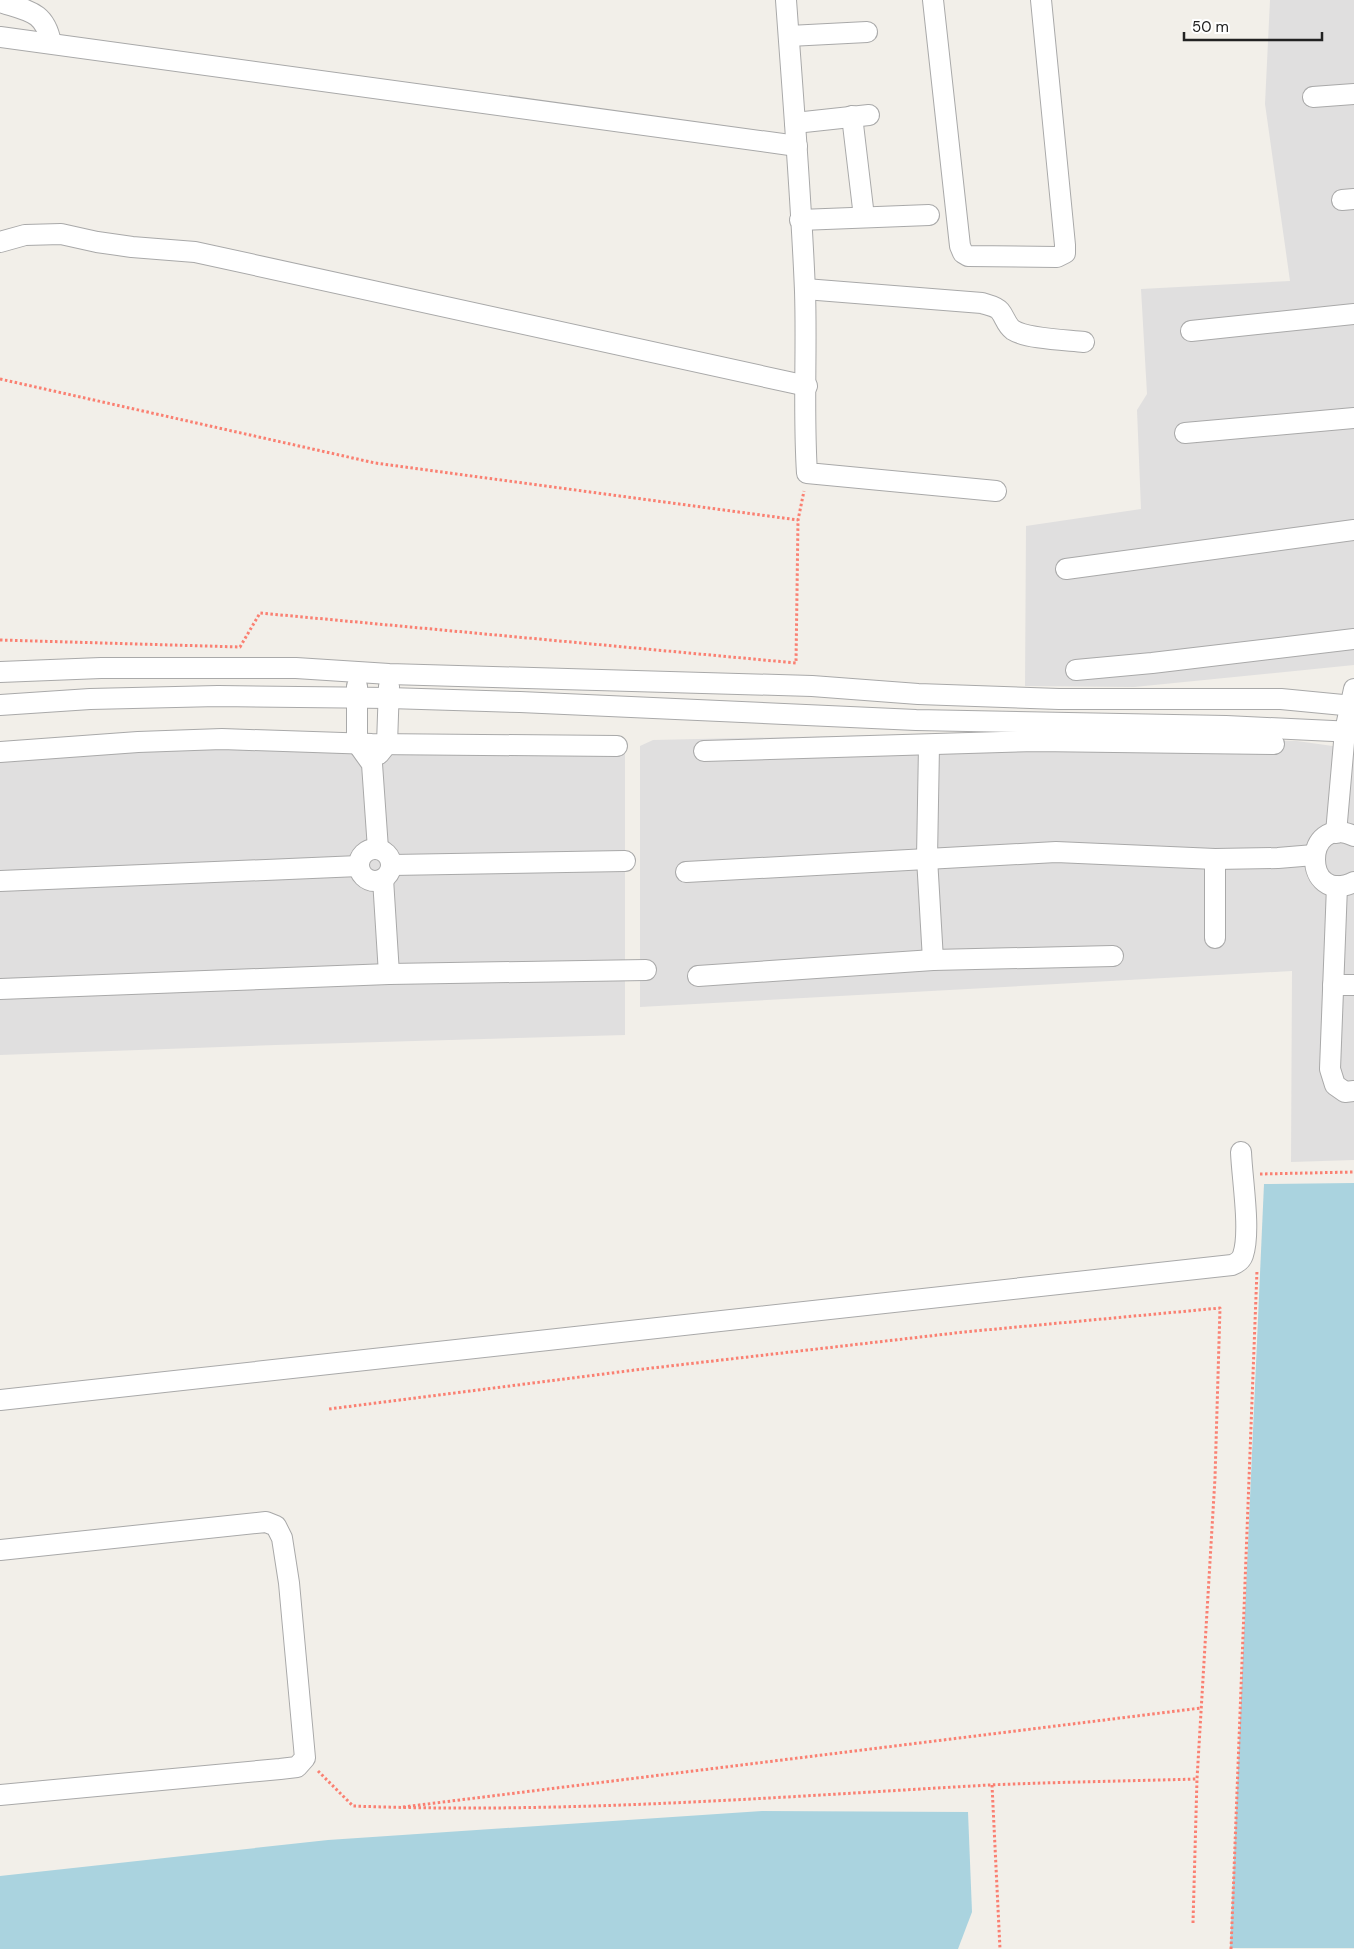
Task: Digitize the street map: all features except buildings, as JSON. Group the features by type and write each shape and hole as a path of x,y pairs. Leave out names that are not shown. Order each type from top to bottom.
{"street":[{"path":"786,0 796,123 805,290 807,386 804,432 807,473 996,491"},
{"path":"933,0 960,246 963,253 968,256 1057,257 1065,253 1065,245 1041,0"},
{"path":"0,2 34,13 41,18 49,31 51,43"},
{"path":"789,36 867,32"},
{"path":"0,37 797,146"},
{"path":"1313,97 1354,94"},
{"path":"796,123 861,116 864,217"},
{"path":"800,220 928,215"},
{"path":"0,242 25,235 61,234 123,246 195,252 807,386"},
{"path":"805,290 982,303 994,306 1000,311 1014,331 1084,342"},
{"path":"1191,331 1354,314"},
{"path":"1185,433 1354,418"},
{"path":"1066,568 1354,530"},
{"path":"1076,670 1354,639"},
{"path":"0,672 121,668 296,668 389,674 812,686 918,694 1059,699 1353,700 1345,834 1321,840 1314,855 1317,872 1322,879 1346,884 1333,985 1330,1070 1335,1085 1345,1092 1354,1092"},
{"path":"358,672 356,698 357,743 372,764 378,849"},
{"path":"372,764 387,744 389,674"},
{"path":"916,720 918,694"},
{"path":"0,705 90,699 179,697 389,698 530,702 916,720 1226,726 1350,732"},
{"path":"0,752 138,742 222,739 387,744 618,746"},
{"path":"704,751 929,746 1036,741 1274,744"},
{"path":"929,746 927,858 933,960"},
{"path":"389,974 387,872 388,855 378,849 371,850 360,859 359,866 362,874 368,879 376,881 387,872 625,861"},
{"path":"686,872 1056,852 1216,859 1278,858 1314,855"},
{"path":"1215,938 1216,859"},
{"path":"0,881 359,866"},
{"path":"698,976 933,960 1113,956"},
{"path":"0,989 389,974 646,970"},
{"path":"1333,985 1354,985"},
{"path":"0,1400 1232,1265 1240,1261 1243,1255 1246,1232 1240,1152"},
{"path":"0,1550 266,1522 276,1526 282,1538 289,1583 305,1758 297,1767 0,1795"}],"path":[{"path":"0,378 375,464 798,520"},
{"path":"0,640 240,647 260,612 796,662 798,520 807,473"},
{"path":"1261,1174 1354,1172"},
{"path":"1231,1949 1258,1264"},
{"path":"329,1409 635,1370 935,1335 1220,1308 1215,1478 1197,1779 1193,1923"},
{"path":"392,1808 1201,1708"},
{"path":"305,1758 353,1806 432,1810 628,1806 992,1785 1197,1779"},
{"path":"992,1785 1000,1949"}],"shaded area":[{"path":"1270,0 1354,0 1354,665 1134,687 1025,686 1026,526 1141,509 1137,410 1147,394 1141,289 1290,281 1265,104"},
{"path":"885,735 1297,741 1354,749 1354,1160 1291,1162 1292,971 640,1007 640,746 653,740"},
{"path":"0,743 625,749 625,1035 0,1055"}],"water":[{"path":"1354,1183 1354,1948 1230,1948 1264,1184"},
{"path":"762,1811 968,1812 972,1912 958,1949 0,1949 0,1876 328,1840"}]}
